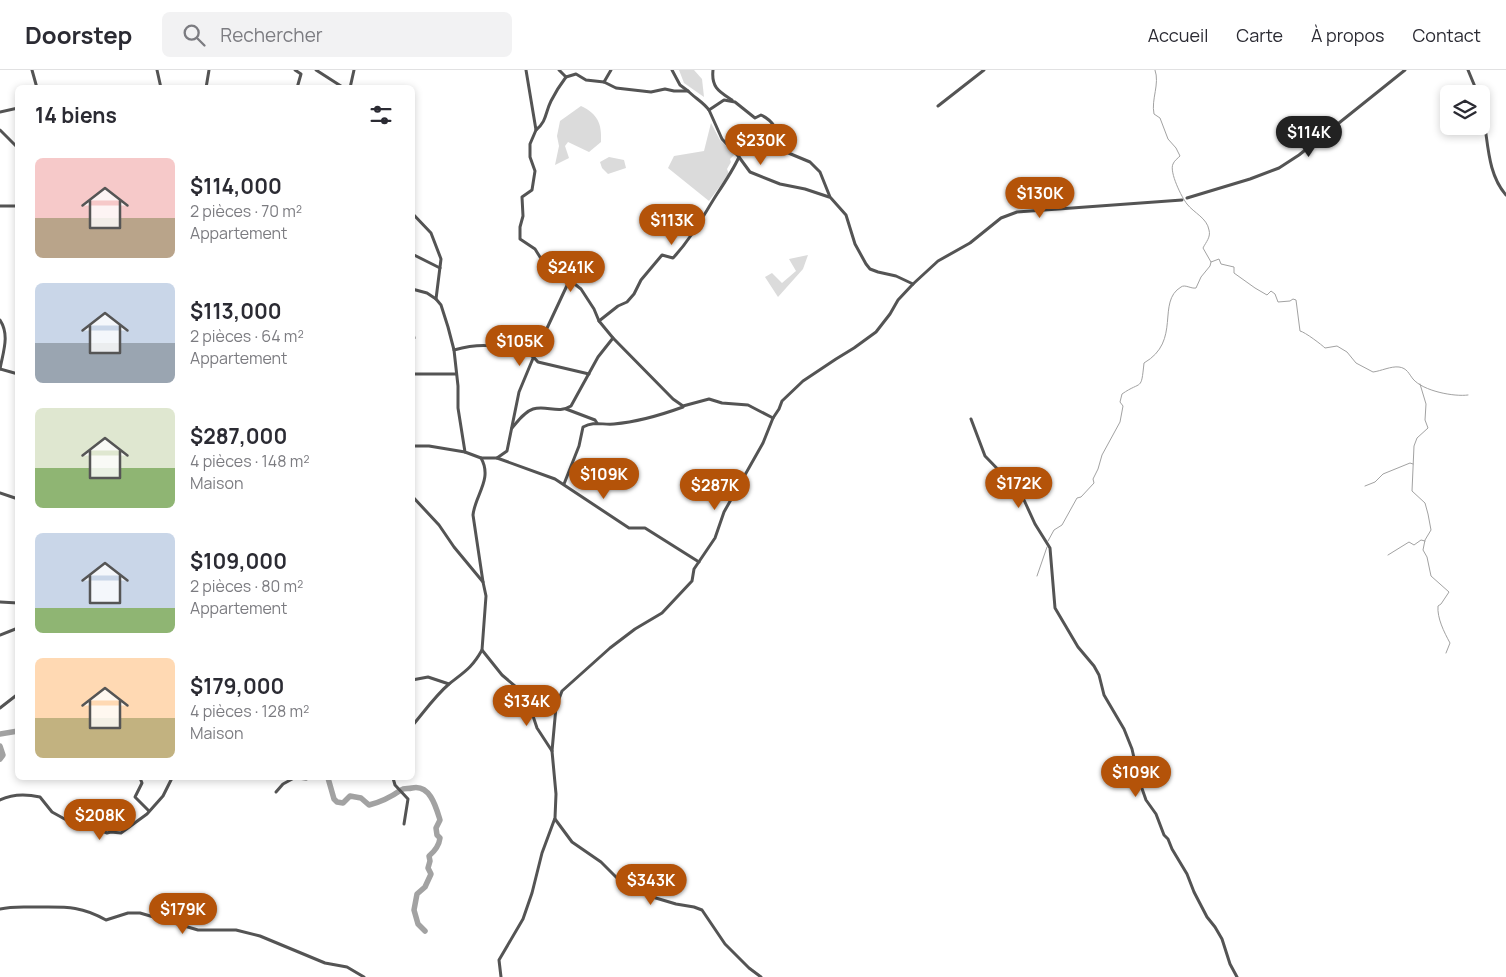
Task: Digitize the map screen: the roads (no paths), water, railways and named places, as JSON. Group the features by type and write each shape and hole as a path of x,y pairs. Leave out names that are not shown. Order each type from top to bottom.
{"street":[{"path":"32,70 36,85"},
{"path":"157,70 160,85"},
{"path":"206,85 209,70"},
{"path":"295,70 301,74 298,85"},
{"path":"316,70 339,85"},
{"path":"351,85 354,70"},
{"path":"526,70 536,130"},
{"path":"559,70 566,77"},
{"path":"604,82 612,70"},
{"path":"672,70 680,85 703,102 709,110 722,139 740,157 750,172 780,184 806,189 830,197"},
{"path":"713,70 712,78 718,92 756,118 761,116 770,121 780,135 786,152 810,162 820,172 830,197 846,214 855,244 866,264 878,272 896,276 913,284"},
{"path":"938,106 984,70"},
{"path":"1187,198 1250,180 1279,168 1299,155 1405,70"},
{"path":"1468,70 1474,85"},
{"path":"684,406 673,399 612,338 599,321 594,309 581,289 540,257 535,249 520,239 520,227 523,216 522,197 532,190 534,182 535,171 530,158 530,144 536,130 543,124 550,104 566,77 576,74 586,80 604,82 616,88 640,91 688,91"},
{"path":"709,110 724,100 735,102"},
{"path":"0,112 15,109"},
{"path":"0,130 15,145"},
{"path":"1486,135 1493,173 1500,188 1506,195"},
{"path":"599,321 618,306 627,302 634,294 641,280 662,255 673,258 691,238 740,157"},
{"path":"501,977 499,960 523,919 542,853 555,818 556,794 552,751 556,706 562,691 610,648 635,629 662,613 692,581 694,569 714,538 724,512 763,444 782,401 803,381 876,332 898,300 938,261 970,243 1001,218 1017,212 1182,200"},
{"path":"0,206 15,206"},
{"path":"415,216 432,233 441,259 436,298"},
{"path":"415,256 440,268"},
{"path":"497,458 507,450 519,392 570,279"},
{"path":"415,290 436,298 441,305 454,350 458,386 458,408 466,452"},
{"path":"0,320 6,337 0,369 15,373"},
{"path":"566,409 571,406 598,358 612,338"},
{"path":"454,350 472,345 486,344 505,347 534,356 538,362 589,374"},
{"path":"415,374 456,374"},
{"path":"564,484 583,427 590,423 613,424 654,417 709,399 722,403 748,405 773,418"},
{"path":"511,429 520,418 531,410 542,408 552,410 566,409 595,420 597,423"},
{"path":"971,419 985,456 1017,489 1034,524 1050,548 1056,608 1078,647 1099,675 1104,695 1124,729 1136,761 1139,780 1146,800 1156,814 1164,835 1187,874 1207,917 1222,939 1230,964 1237,977"},
{"path":"415,446 429,446 466,452 482,458 497,458 555,479 629,528 645,528 700,562"},
{"path":"415,722 427,706 449,684 462,675 476,661 482,650 486,596 474,508 481,493 485,475 485,464 482,458"},
{"path":"0,493 15,498"},
{"path":"415,499 439,525 474,573 483,582"},
{"path":"0,602 15,603"},
{"path":"0,635 15,629"},
{"path":"482,650 502,675 522,692 530,707 537,728 552,751"},
{"path":"415,679 428,677 449,684"},
{"path":"0,708 15,696"},
{"path":"141,780 142,783 135,798 149,811"},
{"path":"0,800 16,796 30,795 40,797 52,812 70,822 80,822 107,834 111,832 121,833 149,811 164,796 171,780"},
{"path":"276,792 283,784 291,780"},
{"path":"393,780 408,800 404,824"},
{"path":"555,818 572,842 600,862 620,881 650,896 702,910 725,944 761,977"},
{"path":"0,910 23,907 76,907 93,912 106,920 128,913 140,914 198,930 236,930 260,936 325,963 347,967 364,977"}],"waterway":[{"path":"1155,70 1157,81 1153,108 1154,114 1160,118 1168,139 1180,156 1174,162 1172,168 1179,191 1187,204 1208,226 1209,235 1203,248 1211,262 1219,259 1221,264 1234,267 1234,273 1267,295 1271,291 1275,294 1278,302 1296,300 1300,331 1325,348 1337,346 1347,352 1356,363 1373,372 1399,367 1406,370 1418,383 1431,390 1447,394 1468,395"},
{"path":"1048,541 1054,530 1062,525 1077,498 1081,497 1094,483 1093,479 1102,455 1120,422 1123,406 1120,402 1122,394 1141,382 1144,363 1155,354 1162,344 1166,333 1170,302 1174,294 1183,286 1196,288 1211,262"},
{"path":"1420,384 1426,404 1425,420 1428,428 1417,438 1414,446 1412,491 1425,503 1428,514 1431,530 1425,540 1423,550 1427,557 1431,576 1449,592 1438,606 1443,630 1450,643 1446,653"},
{"path":"1365,486 1375,482 1383,474 1410,463 1413,464"},
{"path":"1388,555 1409,542 1414,545 1421,540 1425,541"},
{"path":"1037,576 1047,547"},
{"path":"0,734 15,732"},
{"path":"0,746 3,755 0,759"},
{"path":"329,780 334,799 337,802 343,803 350,796 361,798 369,805 386,799 402,789 418,788 428,793 440,820 436,828 437,835 440,838 436,848 429,856 428,868 431,874 425,887 417,894 414,910 418,924 425,931"}]}
